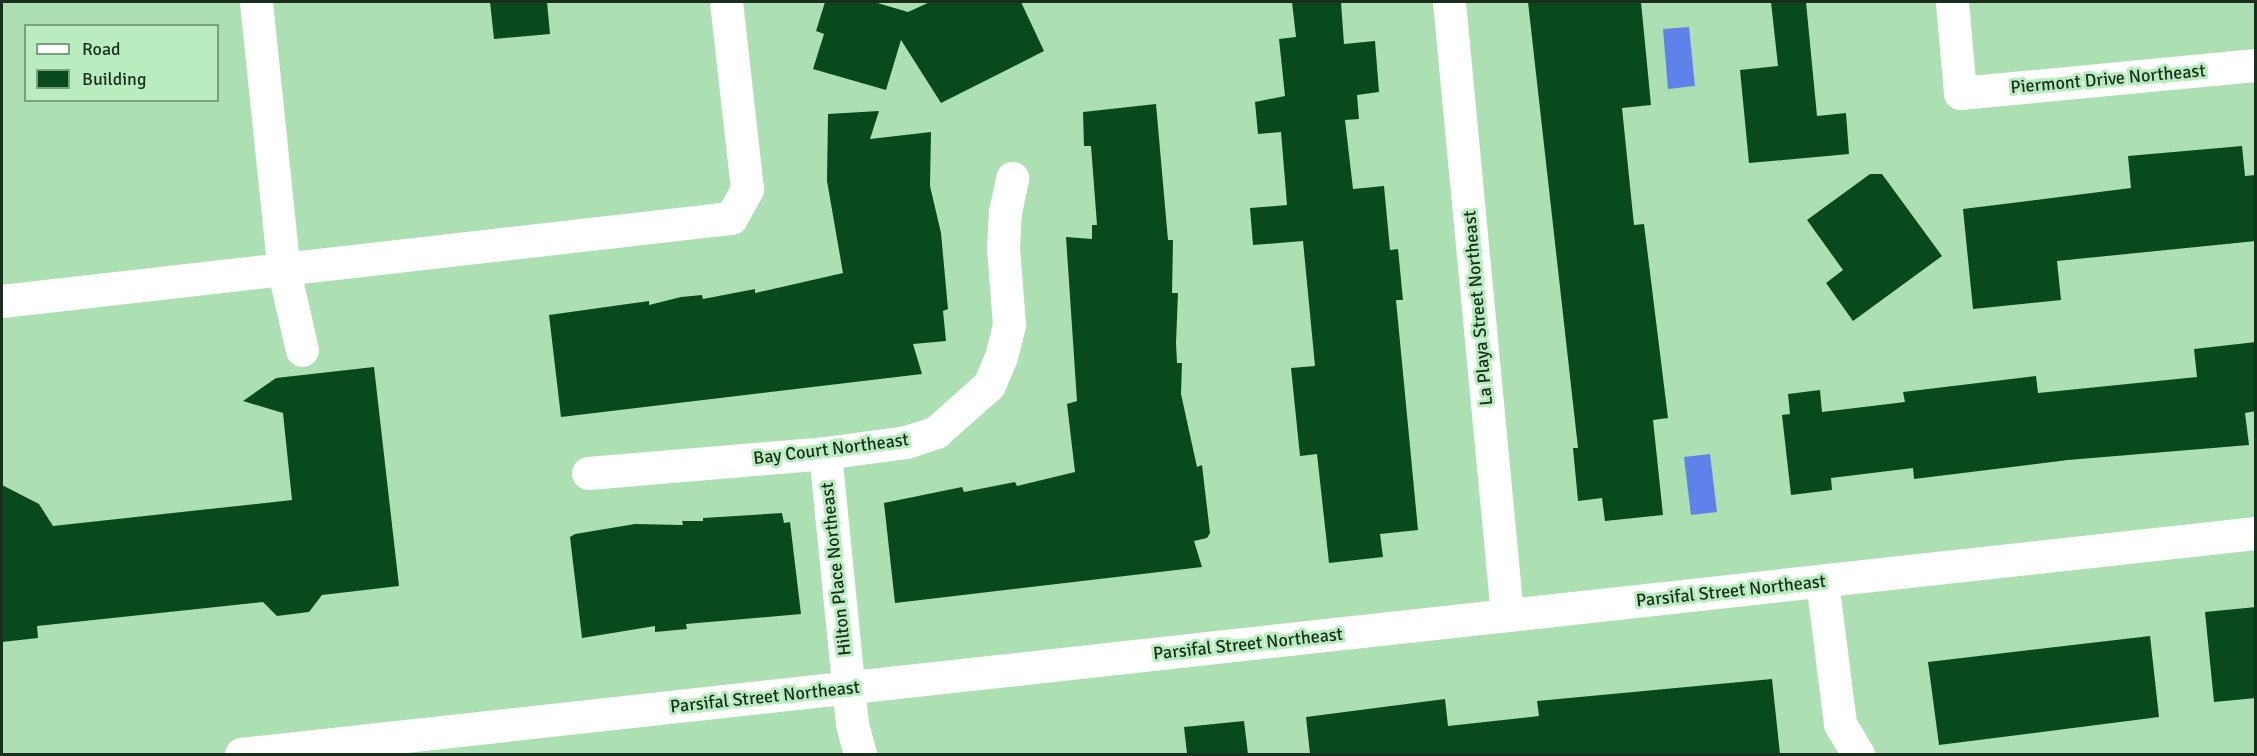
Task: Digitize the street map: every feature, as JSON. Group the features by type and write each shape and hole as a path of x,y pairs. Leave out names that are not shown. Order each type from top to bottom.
{"street":[{"path":"256,2 284,272 302,350"},
{"path":"2,301 284,272 731,218 747,189 726,2"},
{"name":"La Playa Street Northeast","path":"1449,2 1507,615"},
{"name":"Piermont Drive Northeast","path":"1952,2 1960,93 2256,65"},
{"name":"Bay Court Northeast","path":"588,473 825,453 906,442 936,432 988,385 1001,357 1009,324 1003,248 1012,178"},
{"name":"Hilton Place Northeast","path":"825,453 848,688 860,754"},
{"name":"Parsifal Street Northeast","path":"241,754 2256,533"},
{"path":"1822,581 1840,724 1858,754"}],"water":[{"path":"1689,27 1695,86 1668,89 1663,29"},
{"path":"1710,454 1717,512 1691,515 1684,457"}],"building":[{"path":"490,2 547,2 550,34 494,39"},
{"path":"825,2 874,2 908,12 930,2 1021,2 1044,51 941,103 901,40 886,90 813,69 824,34 816,31"},
{"path":"1292,2 1341,2 1344,44 1375,41 1379,92 1357,95 1359,119 1345,120 1353,189 1384,186 1390,250 1398,249 1403,300 1396,300 1418,530 1380,534 1383,557 1329,563 1317,454 1300,456 1291,368 1315,366 1303,241 1253,245 1250,208 1287,205 1281,132 1258,134 1255,102 1285,96 1279,39 1296,37"},
{"path":"1528,2 1641,2 1651,105 1622,108 1634,225 1644,224 1668,418 1653,420 1663,515 1605,521 1602,498 1578,501 1573,448 1578,448"},
{"path":"1771,2 1806,2 1817,116 1846,113 1849,154 1749,163 1740,70 1778,66"},
{"path":"1156,104 1168,240 1173,240 1172,293 1178,293 1177,363 1182,363 1181,394 1197,467 1202,465 1210,533 1207,538 1194,541 1202,567 895,603 884,503 962,487 964,492 1015,482 1017,486 1075,472 1067,404 1077,401 1066,237 1092,239 1092,225 1097,225 1091,146 1084,146 1083,112"},
{"path":"879,111 870,139 931,132 930,186 941,233 948,309 943,311 946,341 913,344 922,374 561,417 549,315 649,301 649,305 681,297 702,295 703,299 755,289 755,293 843,273 827,181 828,114"},
{"path":"2242,146 2245,176 2256,175 2256,241 2057,261 2061,300 1973,309 1963,209 2131,188 2128,156"},
{"path":"1870,174 1882,174 1942,256 1853,321 1826,283 1843,270 1807,220"},
{"path":"2256,342 2256,411 2245,413 2249,445 2068,460 1914,479 1913,468 1831,478 1832,490 1791,495 1782,415 1790,414 1788,394 1820,390 1822,412 1905,402 1903,392 2036,376 2038,393 2197,377 2194,349"},
{"path":"374,367 399,586 322,595 309,612 277,616 263,602 37,626 38,638 2,642 2,485 39,504 53,526 292,500 283,413 243,401 276,378"},
{"path":"782,513 784,523 790,522 801,614 686,624 687,629 655,632 655,626 582,638 570,537 575,534 635,524 683,525 682,521 703,521 703,518"},
{"path":"2256,607 2256,698 2214,702 2205,612"},
{"path":"2150,636 2159,717 1939,745 1928,662"},
{"path":"1772,679 1780,754 1310,754 1306,717 1445,699 1448,726 1539,716 1537,701"},
{"path":"1244,721 1248,754 1187,754 1184,727"}]}
